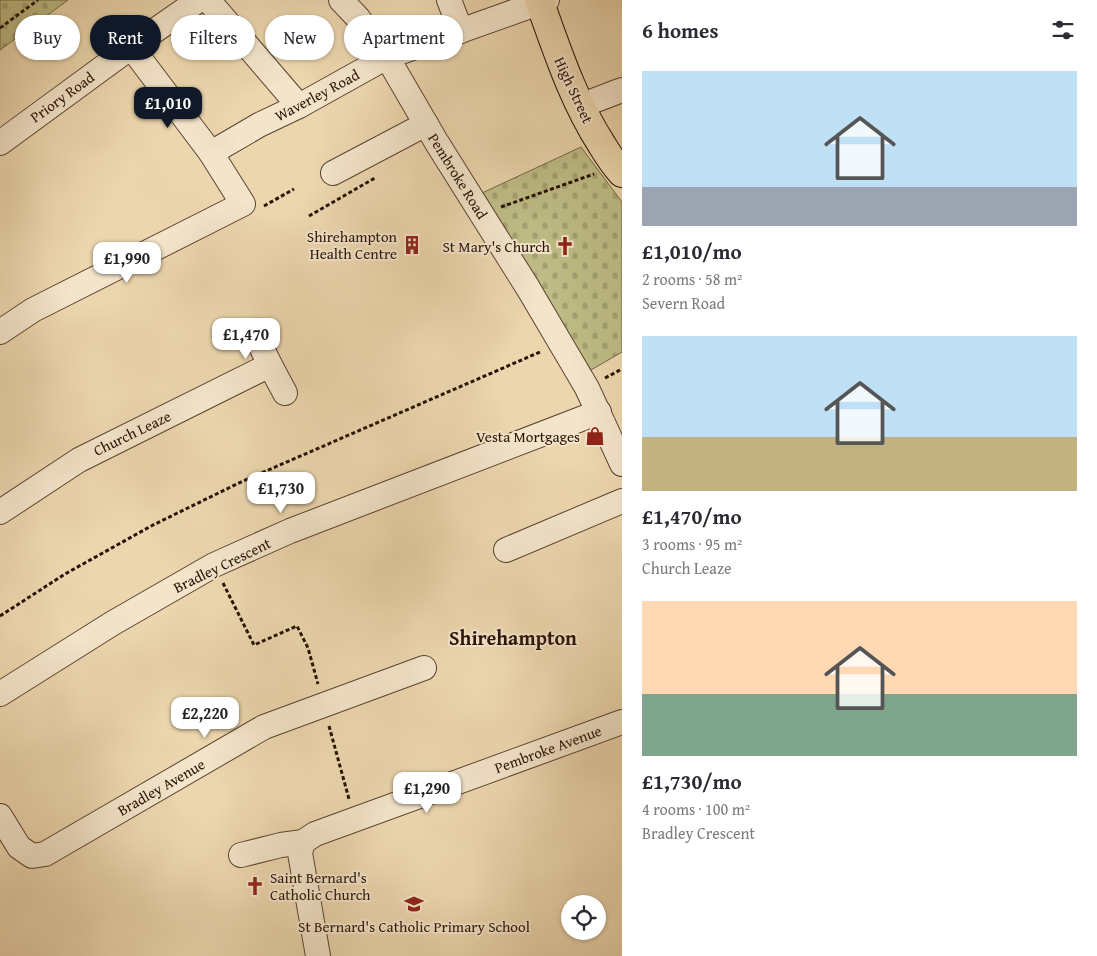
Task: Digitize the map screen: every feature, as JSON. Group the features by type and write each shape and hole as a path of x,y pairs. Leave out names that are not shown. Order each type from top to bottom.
{"main road":[{"name":"High Street","path":"542,1 553,43 580,106 619,170"}],"street":[{"name":"Priory Road","path":"161,26 199,0"},
{"path":"208,0 299,106"},
{"name":"Pembroke Road","path":"342,0 355,15"},
{"path":"449,0 455,15"},
{"name":"Waverley Road","path":"463,30 542,1"},
{"name":"Priory Road","path":"0,143 112,60"},
{"path":"0,332 33,310 243,204 211,153 140,60"},
{"name":"Waverley Road","path":"211,153 259,125 299,106 382,60"},
{"name":"Pembroke Road","path":"389,60 587,388 622,464"},
{"path":"580,106 622,90"},
{"path":"333,174 426,124"},
{"path":"256,338 285,393"},
{"name":"Church Leaze","path":"0,512 79,460 270,365"},
{"name":"Bradley Crescent","path":"0,694 114,623 214,565 290,531 599,412"},
{"path":"506,550 622,501"},
{"name":"Bradley Avenue","path":"0,816 19,847 32,856 46,854 264,727 424,668"},
{"name":"Pembroke Avenue","path":"241,855 281,845 303,842 315,834 622,722"},
{"path":"303,842 300,853 318,956"}],"path":[{"path":"0,28 38,0"},
{"path":"482,214 619,170"},
{"path":"0,616 65,574 153,525 243,481 560,344"},
{"path":"214,565 254,645 297,626 308,648 355,819"}],"green space":[{"path":"0,0 68,0 48,15 15,15 15,39 0,50"},
{"path":"581,147 622,202 622,352 591,370 518,256 482,193"}],"place":[{"name":"Shirehampton Health Centre","path":"412,245"},
{"name":"St Mary's Church","path":"565,246"},
{"name":"Vesta Mortgages","path":"595,436"},
{"name":"Saint Bernard's Catholic Church","path":"255,886"},
{"name":"St Bernard's Catholic Primary School","path":"414,904"}],"district":[{"name":"Shirehampton","path":"513,637"}]}
